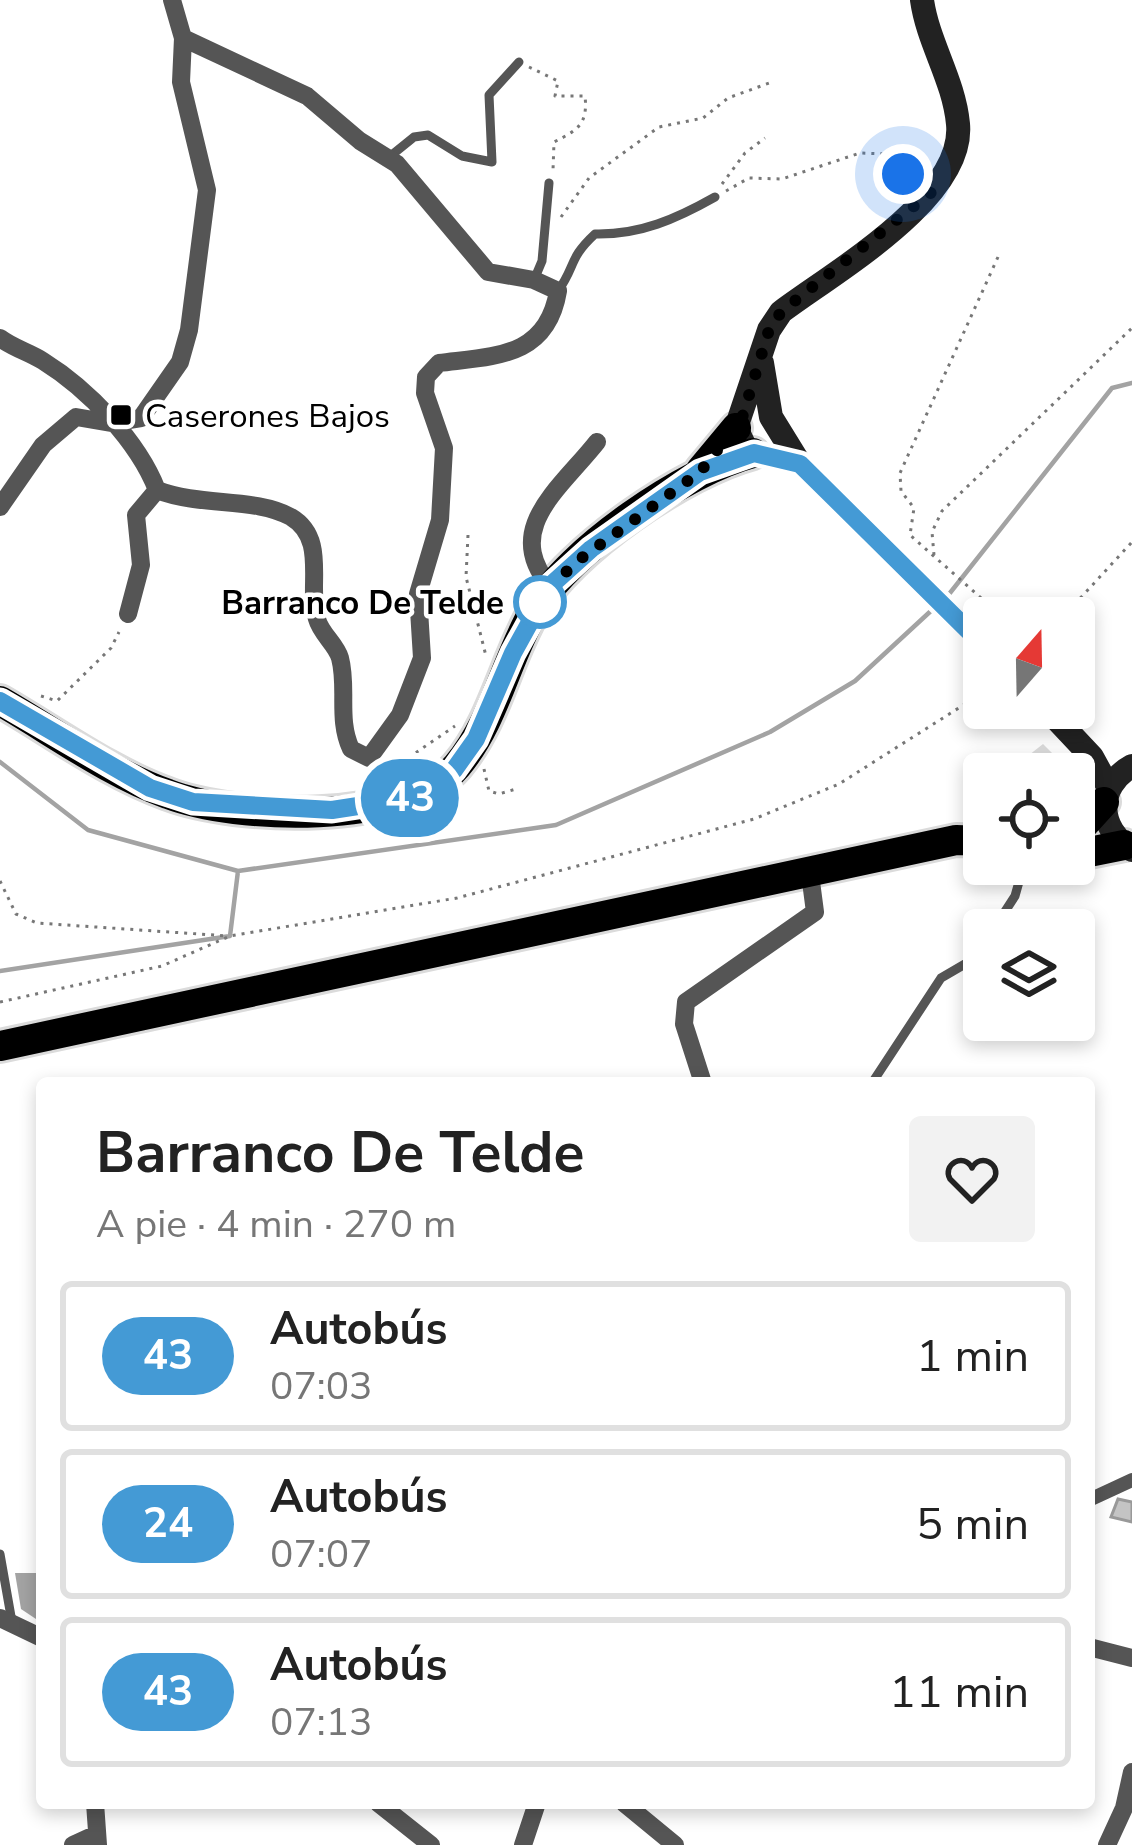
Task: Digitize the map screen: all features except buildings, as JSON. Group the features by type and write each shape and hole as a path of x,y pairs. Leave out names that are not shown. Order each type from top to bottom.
{"main road":[{"path":"748,438 761,355 781,312 933,191 949,166 959,129 922,0"},
{"path":"748,438 772,446 774,423 761,355"},
{"path":"0,701 150,788 193,802 292,810 371,806 424,792 454,770 490,714 513,653 550,586 591,549 748,438 760,412 774,423 800,464 963,625"},
{"path":"748,438 800,464"},
{"path":"1067,729 1107,795 1108,826 1128,847"},
{"path":"1077,739 1132,765 1095,810"},
{"path":"0,1046 963,840"},
{"path":"1095,852 1128,847"}],"street":[{"path":"0,507 44,445 76,417 111,423 141,418 180,362 189,330 207,190 182,82 183,38 172,0"},
{"path":"0,338 45,362 111,423 143,455 157,490 190,503 263,506 295,519 310,538 316,616 340,654 344,735 358,756 369,758 400,715 422,658 418,594 440,520 444,448 425,393 426,377 439,363 484,362 530,343 554,316 558,291 534,280 488,272 388,158 307,96 183,38"},
{"path":"550,586 534,567 529,548 531,525 597,442"},
{"path":"128,614 141,565 136,515 157,490"},
{"path":"701,1077 684,1024 686,1002 814,911 810,874"},
{"path":"1095,1497 1132,1480"},
{"path":"6,1620 36,1635"},
{"path":"1095,1649 1132,1658"},
{"path":"1109,1844 1132,1772"},
{"path":"73,1845 98,1840 95,1809"},
{"path":"386,1809 431,1845"},
{"path":"523,1845 535,1809"},
{"path":"631,1809 675,1845"}],"lane":[{"path":"388,158 415,137 428,135 462,156 492,162 489,95 519,62"},
{"path":"534,280 549,183"},
{"path":"558,291 568,277 572,256 595,234 626,234 677,218 715,197"},
{"path":"876,1077 941,978 963,965"},
{"path":"0,1553 6,1620"}],"path":[{"path":"519,62 559,81 555,96 585,96 587,115 579,129 554,142 549,183"},
{"path":"544,236 589,178 659,127 703,118 728,98 772,82"},
{"path":"715,197 730,169 765,138"},
{"path":"715,197 749,178 782,179 860,153 923,158 901,171 931,167 920,182 933,191"},
{"path":"980,597 910,535 914,508 901,491 900,473 998,256"},
{"path":"934,557 932,532 942,511 1132,328"},
{"path":"468,536 466,577 489,667"},
{"path":"1081,597 1132,542"},
{"path":"38,695 56,701 73,688 111,648 128,614"},
{"path":"0,1002 163,966 230,936 457,898 754,819 839,784 963,705"},
{"path":"369,758 378,764 408,758 457,724"},
{"path":"484,763 489,791 500,794 516,789"},
{"path":"0,881 16,914 37,923 112,924 230,936"}],"shaded area":[{"path":"1043,744 1052,753 1032,753"},
{"path":"15,1573 36,1573 36,1619 21,1609"}],"waterway":[{"path":"946,598 1112,388 1132,383"},
{"path":"0,762 88,830 238,871 556,825 770,732 855,681 933,609"},
{"path":"0,971 230,936 238,871"}],"bus line":[{"name":"43","path":"0,701 150,788 193,802 332,810 410,798 454,770 476,739 513,653 550,586 591,549 700,472 754,453 800,464 963,625"}],"place":[{"name":"Caserones Bajos","path":"121,415"},
{"name":"Barranco De Telde","path":"540,602"}],"route":[{"path":"540,602 533,612 550,586 591,549 700,472 742,418 769,330 781,312 933,191 920,182 931,167 903,174"}]}
